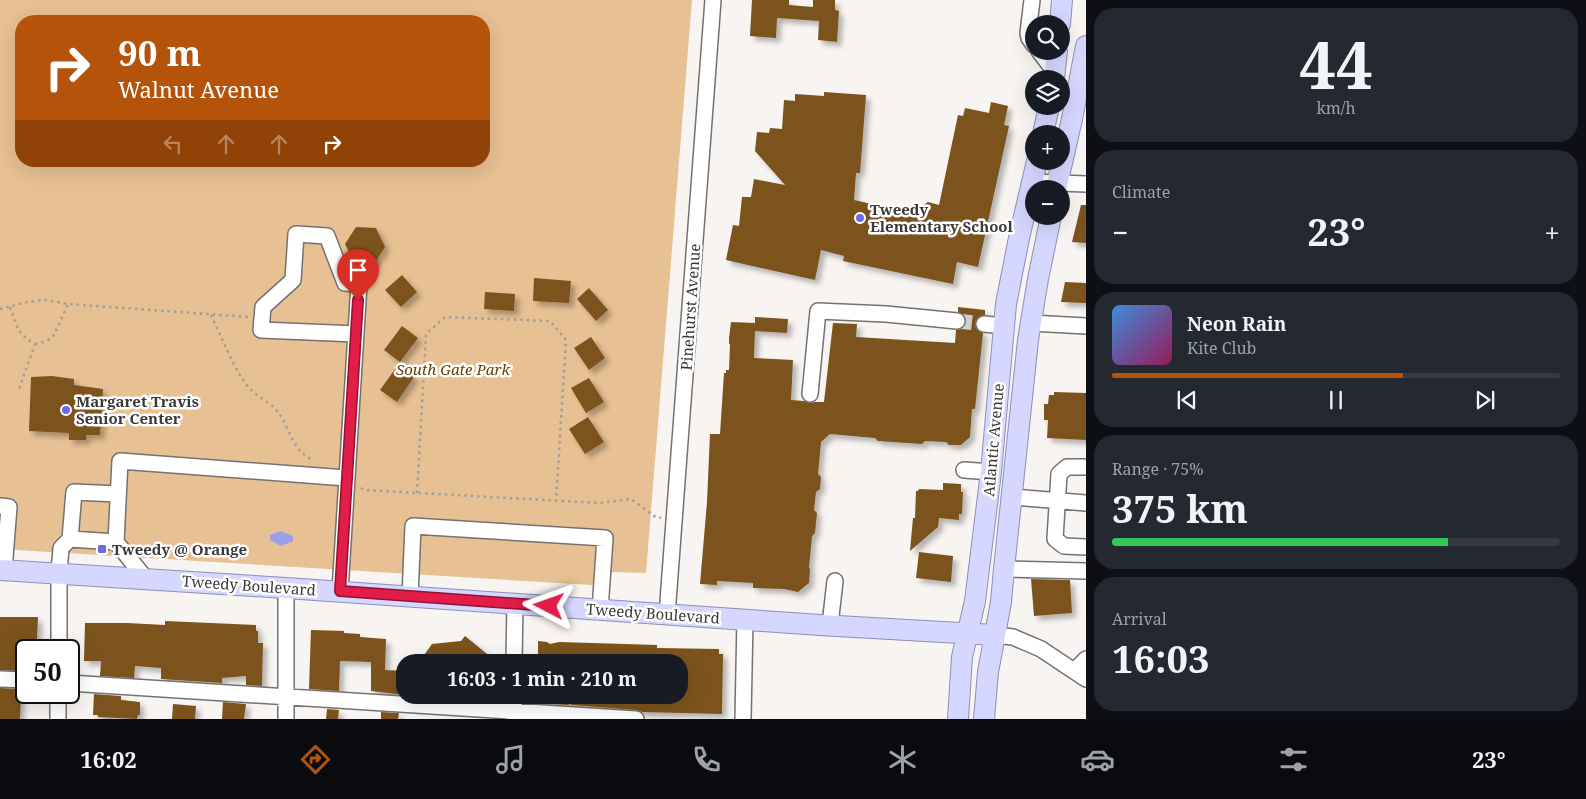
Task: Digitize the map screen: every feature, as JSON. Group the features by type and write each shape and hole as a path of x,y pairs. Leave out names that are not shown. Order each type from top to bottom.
{"main road":[{"path":"1061,15 1062,0"},
{"path":"1058,180 1086,46"},
{"name":"Atlantic Avenue","path":"958,719 962,657 976,600 991,472 993,325 1017,248 1025,213"},
{"name":"Atlantic Avenue","path":"984,719 988,672 995,635 1013,497 1031,323 1049,225"},
{"name":"Tweedy Boulevard","path":"2,570 340,591 830,626 995,635"}],"street":[{"name":"Pinehurst Avenue","path":"667,614 713,0"},
{"path":"1030,15 1032,0"},
{"path":"1070,185 1086,184"},
{"path":"340,591 346,478 356,334 359,284 345,283 327,236 296,234 293,280 263,307 261,330 356,334"},
{"path":"810,394 818,311 886,314 957,321"},
{"path":"1031,323 1086,326"},
{"path":"146,579 116,542 120,461 346,478"},
{"path":"1086,467 1067,466 1059,474 1055,539 1064,546 1086,547"},
{"path":"964,470 991,472"},
{"path":"59,639 61,548 70,539 74,492 118,494"},
{"path":"1013,497 1086,503"},
{"path":"0,506 9,507 2,570"},
{"path":"410,596 413,526 605,538 600,610"},
{"path":"70,539 116,542"},
{"path":"1004,569 1086,571"},
{"path":"830,626 835,581"},
{"path":"286,588 286,719"},
{"path":"514,654 515,603"},
{"path":"743,719 745,619"},
{"name":"Tweedy Boulevard","path":"995,635 1013,637 1041,649 1080,675"},
{"path":"1080,675 1086,659"},
{"path":"0,679 15,680"},
{"path":"80,684 287,697 514,716 636,719"},
{"path":"58,704 58,719"}],"path":[{"path":"0,310 27,302 46,300 68,304 262,318"},
{"path":"10,307 19,331 35,344 48,341 54,335 68,304"},
{"path":"211,315 243,379 252,390 277,410 300,451 306,457 313,460"},
{"path":"417,493 426,334 445,317 550,321 566,340 556,501"},
{"path":"18,392 35,344"},
{"path":"346,478 364,490 600,503 631,499 654,516 674,522"}],"green space":[{"name":"South Gate Park","path":"0,0 692,0 646,573 613,572 592,585 0,549"}],"water":[{"path":"281,531 293,536 293,541 281,546 270,540 270,535"}],"building":[{"path":"752,0 789,0 789,5 813,7 813,0 835,0 835,10 839,11 837,42 818,40 819,21 777,18 776,38 750,36"},
{"path":"824,92 866,95 860,173 856,173 854,200 911,213 928,202 939,205 958,115 963,116 965,108 989,113 991,102 1008,106 1004,125 1009,126 978,267 957,262 953,284 843,261 844,256 821,250 815,280 726,260 733,225 739,226 742,197 751,197 754,179 785,185 755,151 757,132 769,133 770,128 782,129 784,100 795,101 795,94 824,96"},
{"path":"1081,205 1086,205 1086,243 1072,242"},
{"path":"356,227 376,228 385,247 374,264 354,262 345,244"},
{"path":"402,275 417,292 401,307 385,290"},
{"path":"534,278 571,281 569,303 533,301"},
{"path":"1065,282 1086,283 1086,303 1061,302"},
{"path":"589,288 608,310 596,321 577,299"},
{"path":"485,292 515,294 514,311 484,309"},
{"path":"958,307 985,310 985,315 980,316 975,323 976,328 983,333 970,437 961,445 949,445 946,442 925,441 922,444 878,441 875,438 830,434 821,442 818,474 821,477 820,489 816,492 814,510 817,513 815,533 812,536 809,583 798,592 784,589 753,588 753,583 717,581 717,585 700,584 707,502 710,434 720,434 724,373 726,373 726,370 729,370 731,322 755,323 755,317 788,319 787,333 755,331 754,358 793,360 791,400 810,403 824,402 833,323 857,324 856,337 955,343 956,330 961,329 966,322 965,317 958,312"},
{"path":"402,326 418,338 400,362 384,350"},
{"path":"591,337 605,358 589,370 574,348"},
{"path":"398,365 414,377 397,402 380,390"},
{"name":"Margaret Travis Senior Center","path":"52,376 74,379 74,385 103,389 100,435 86,435 86,440 69,440 69,433 29,431 31,377"},
{"path":"589,378 604,402 586,413 571,388"},
{"path":"1054,392 1086,393 1086,440 1047,438 1048,420 1044,420 1044,404 1048,404 1049,395 1054,395"},
{"path":"588,417 604,442 585,454 569,429"},
{"path":"943,483 961,484 961,492 963,492 962,514 959,514 959,520 939,518 938,527 910,551 913,518 915,518 916,491 919,489 943,490"},
{"path":"919,552 953,556 951,582 916,578"},
{"path":"1031,579 1070,580 1072,613 1034,616"},
{"path":"0,617 38,617 37,639 15,639 15,671 0,670"},
{"path":"165,621 256,625 258,643 263,643 262,686 246,685 246,676 222,678 222,683 161,679 161,668 135,666 134,678 100,676 101,661 84,661 85,623 165,625"},
{"path":"311,630 344,631 344,633 360,634 360,637 386,639 385,670 396,671 396,694 371,691 371,662 340,661 339,691 309,689"},
{"path":"465,636 487,654 425,654 432,644 461,641"},
{"path":"538,641 550,644 559,642 657,645 657,648 719,649 719,654 723,654 722,714 642,712 571,705 688,704 688,654 538,654"},
{"path":"0,688 15,689 15,704 21,704 20,719 0,719"},
{"path":"94,694 121,696 121,700 140,702 140,715 138,715 137,719 98,717 98,715 93,715"},
{"path":"223,702 246,704 244,719 222,719"},
{"path":"173,704 196,706 195,719 172,719"},
{"path":"327,709 339,710 338,719 326,719"},
{"path":"381,712 399,713 398,719 381,719"}],"tunnel":[{"path":"957,321 984,324"}],"place":[{"name":"Tweedy Elementary School","path":"860,218"},
{"name":"Margaret Travis Senior Center","path":"66,410"},
{"name":"Tweedy @ Orange","path":"102,549"}],"route":[{"path":"358,300 340,591 549,606"}]}
